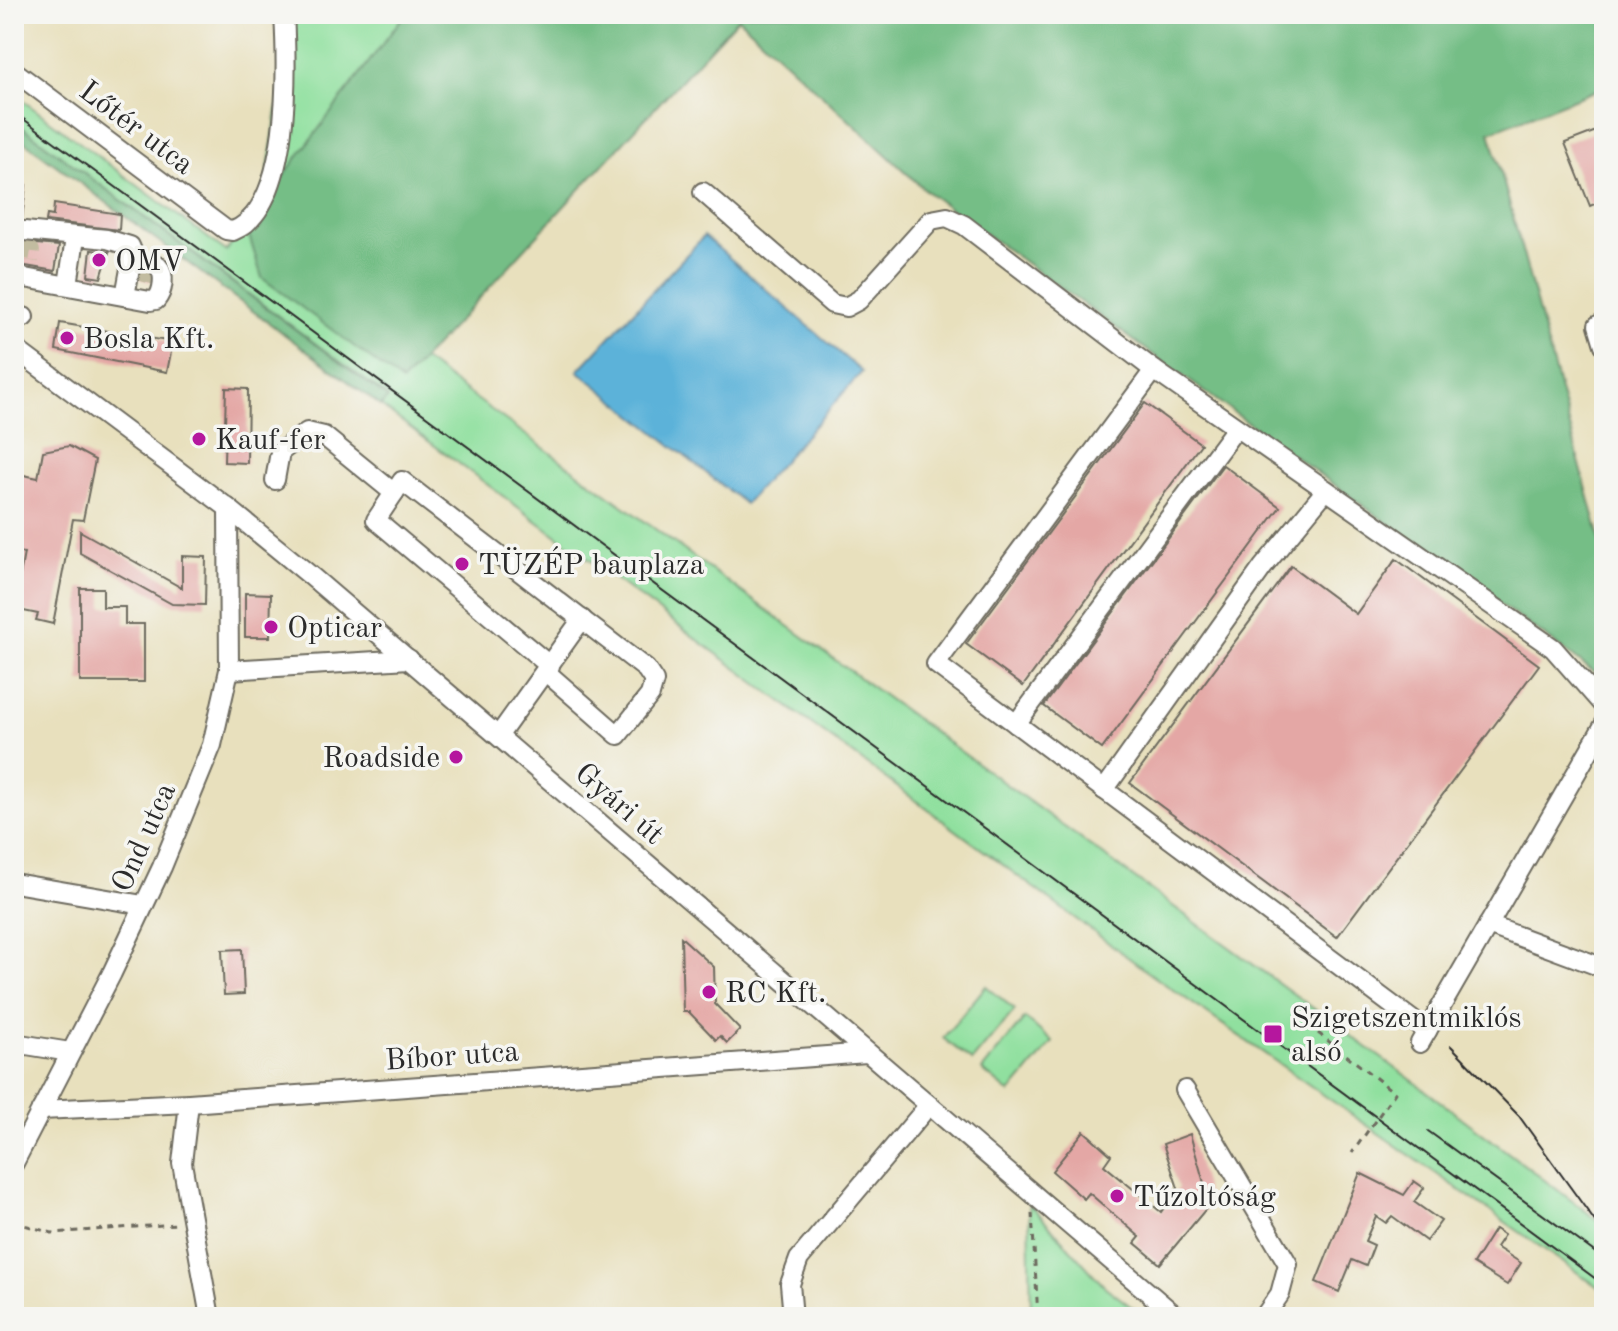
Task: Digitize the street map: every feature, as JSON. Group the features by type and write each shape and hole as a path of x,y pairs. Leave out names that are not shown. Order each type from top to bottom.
{"street":[{"name":"Lőtér utca","path":"14,71 226,230 236,230 252,216 274,169 288,88 284,14"},
{"path":"703,192 832,304 846,307 859,300 924,226 947,217 964,225 1154,370 1553,648 1604,706"},
{"path":"14,230 123,242 130,246 145,270 156,300 23,275"},
{"path":"68,285 75,238"},
{"path":"125,296 145,270"},
{"path":"1604,324 1598,325 1604,345"},
{"name":"Gyári út","path":"14,348 228,508 499,735 1177,1317"},
{"path":"1154,370 936,664 1424,1037 1604,725"},
{"path":"1016,724 1236,428"},
{"path":"275,480 280,452 307,432 324,436 394,493"},
{"path":"402,481 582,619 646,669 654,681 650,695 618,735 548,669 376,520 402,481"},
{"path":"1104,790 1263,567 1326,490"},
{"name":"Ond utca","path":"14,1163 143,905 212,745 229,670 228,508"},
{"path":"499,735 582,619"},
{"path":"229,670 409,659"},
{"path":"14,883 143,905"},
{"path":"1488,925 1604,968"},
{"path":"14,1043 70,1052"},
{"name":"Bíbor utca","path":"41,1110 189,1103 867,1053"},
{"path":"1185,1090 1288,1264 1280,1294 1264,1317"},
{"path":"189,1103 182,1163 210,1317"},
{"path":"793,1317 790,1284 799,1259 929,1105"}],"path":[{"path":"1318,1033 1395,1093 1352,1153"},
{"path":"1031,1194 1038,1317"},
{"path":"14,1222 52,1233 191,1223"}],"green space":[{"path":"292,14 405,14 262,208"},
{"path":"405,14 1604,14 1604,87 1490,132 1604,553 1604,679 926,191 738,18 402,382 262,278 246,226"},
{"path":"14,94 226,251 246,226 402,382 423,360 1409,1078 1604,1225 1604,1291 1152,975 381,406 388,397 14,121"},
{"path":"14,121 388,398 381,406 14,134"},
{"path":"986,986 1015,1010 972,1061 943,1038"},
{"path":"1025,1018 1053,1042 1010,1093 982,1070"},
{"path":"1029,1203 1104,1286 1145,1317 1031,1317"}],"water":[{"path":"704,236 862,372 745,504 578,371"}],"building":[{"path":"1604,128 1604,200 1590,206 1565,143"},
{"path":"14,184 26,185 22,219 14,218"},
{"path":"54,204 120,214 119,230 46,221 47,215 53,216"},
{"name":"OMV","path":"14,242 59,246 55,271 14,264"},
{"name":"OMV","path":"91,250 109,252 101,278 88,276"},
{"path":"145,255 152,256 146,266 151,282 140,279"},
{"path":"60,323 173,342 167,372 56,350"},
{"path":"226,388 248,389 247,463 224,462"},
{"path":"1145,403 1201,444 1023,686 966,644"},
{"path":"69,446 95,460 83,520 73,519 53,624 36,620 38,614 14,609 24,553 14,552 14,473 38,478 43,451"},
{"path":"1223,465 1280,507 1102,749 1044,706"},
{"path":"80,531 182,588 182,556 206,557 205,605 172,604 80,553"},
{"path":"1396,559 1539,665 1337,937 1130,783 1291,566 1356,614"},
{"path":"80,588 103,588 103,607 125,607 125,624 144,624 144,682 80,682"},
{"path":"245,593 271,594 270,637 245,637"},
{"path":"681,937 714,967 715,1004 740,1030 727,1043 720,1036 716,1040 689,1012 683,1012"},
{"path":"242,949 244,994 224,995 222,950"},
{"name":"Tűzoltóság","path":"1084,1131 1111,1155 1104,1165 1161,1212 1178,1188 1163,1144 1190,1134 1210,1204 1160,1264 1135,1243 1140,1237 1089,1193 1084,1199 1052,1171"},
{"path":"1360,1173 1404,1195 1414,1181 1424,1188 1414,1202 1441,1221 1426,1241 1392,1216 1386,1223 1376,1216 1365,1241 1374,1245 1366,1266 1352,1260 1339,1292 1316,1282"},
{"path":"1495,1229 1504,1235 1496,1247 1521,1263 1507,1285 1473,1264"}],"tunnel":[{"path":"14,248 31,251 30,261"},
{"path":"138,271 156,276"}],"tram line":[{"path":"14,112 1604,1285"},
{"path":"1451,1046 1519,1116 1604,1234"},
{"path":"1428,1131 1604,1259"}],"place":[{"name":"OMV","path":"99,260"},
{"name":"Bosla Kft.","path":"67,338"},
{"name":"Kauf-fer","path":"199,439"},
{"name":"TÜZÉP bauplaza","path":"462,564"},
{"name":"Opticar","path":"271,627"},
{"name":"Roadside","path":"456,757"},
{"name":"RC Kft.","path":"709,992"},
{"name":"Szigetszentmiklós alsó","path":"1273,1034"},
{"name":"Tűzoltóság","path":"1117,1196"}]}
